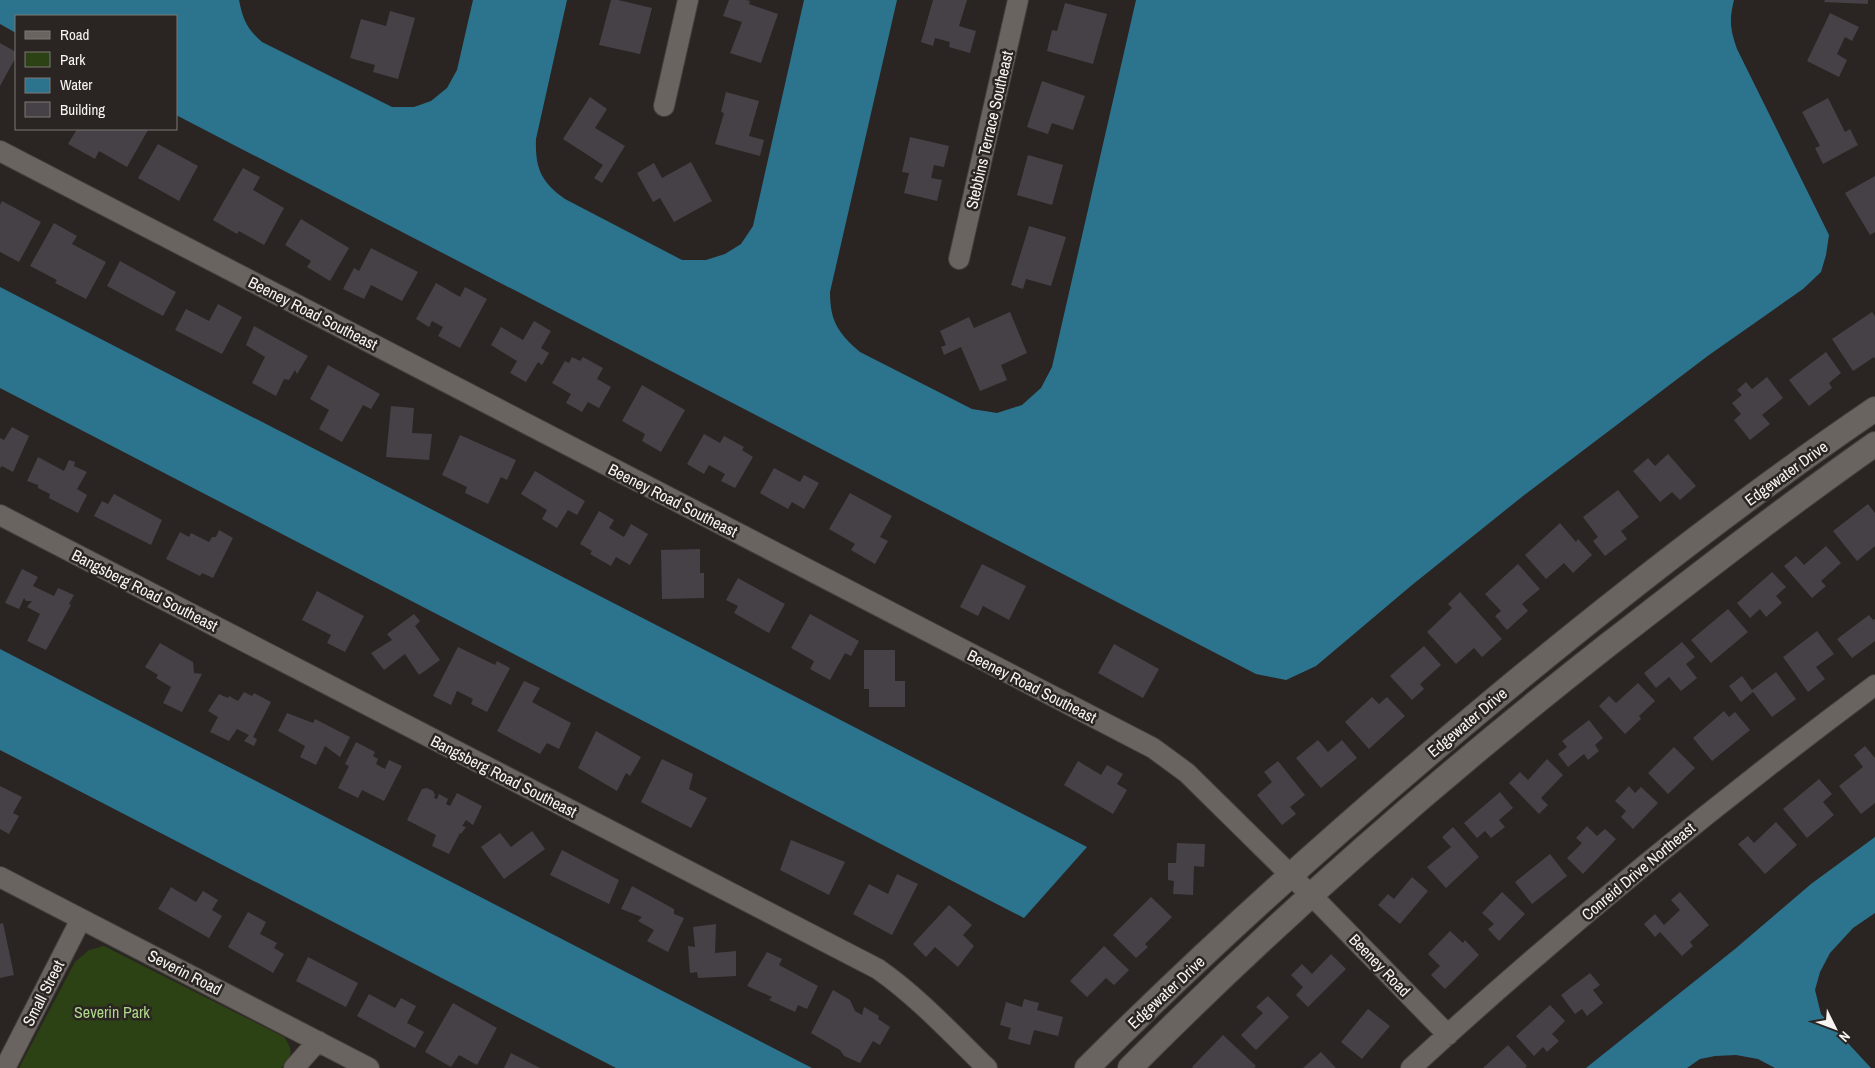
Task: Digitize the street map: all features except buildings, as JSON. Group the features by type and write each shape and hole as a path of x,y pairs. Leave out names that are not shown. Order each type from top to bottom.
{"street":[{"path":"664,106 688,0"},
{"name":"Stebbins Terrace Southeast","path":"959,259 1018,0"},
{"name":"Beeney Road Southeast","path":"0,152 1153,748 1186,773 1312,895"},
{"name":"Edgewater Drive","path":"1087,1068 1174,983 1291,875 1416,764 1588,622 1714,526 1875,409"},
{"name":"Edgewater Drive","path":"1130,1068 1229,970 1446,777 1530,706 1677,590 1875,444"},
{"name":"Bangsberg Road Southeast","path":"0,515 878,970 895,981 913,997 987,1068"},
{"path":"1661,566 1677,590"},
{"name":"Conreid Drive Northeast","path":"1411,1068 1594,907 1669,844 1875,685"},
{"name":"Severin Road","path":"0,877 369,1068"},
{"name":"Beeney Road","path":"1312,895 1448,1035"},
{"name":"Small Street","path":"5,1068 81,919"},
{"path":"294,1068 318,1041"}],"green space":[{"name":"Severin Park","path":"104,946 284,1037 290,1050 288,1060 281,1068 19,1068 75,962 89,950"}],"water":[{"path":"0,0 239,0 246,24 262,42 392,107 414,107 431,101 447,88 457,70 473,0 567,0 536,139 538,166 541,174 550,187 565,199 682,260 706,260 725,254 741,244 753,226 804,0 897,0 830,292 832,311 841,332 860,352 972,409 997,413 1022,405 1041,388 1052,367 1136,0 1734,0 1731,24 1737,49 1829,235 1821,272 1803,289 1709,355 1523,496 1412,585 1316,666 1286,680 1256,674 178,116 178,15 15,15 15,32 0,24"},
{"path":"0,287 1087,847 1024,918 0,388"},
{"path":"0,649 812,1068 616,1068 0,750"},
{"path":"1875,837 1875,913 1853,928 1830,953 1820,972 1815,990 1821,1014 1871,1068 1775,1068 1758,1059 1736,1055 1700,1059 1687,1068 1586,1068 1735,949 1811,884"}]}
